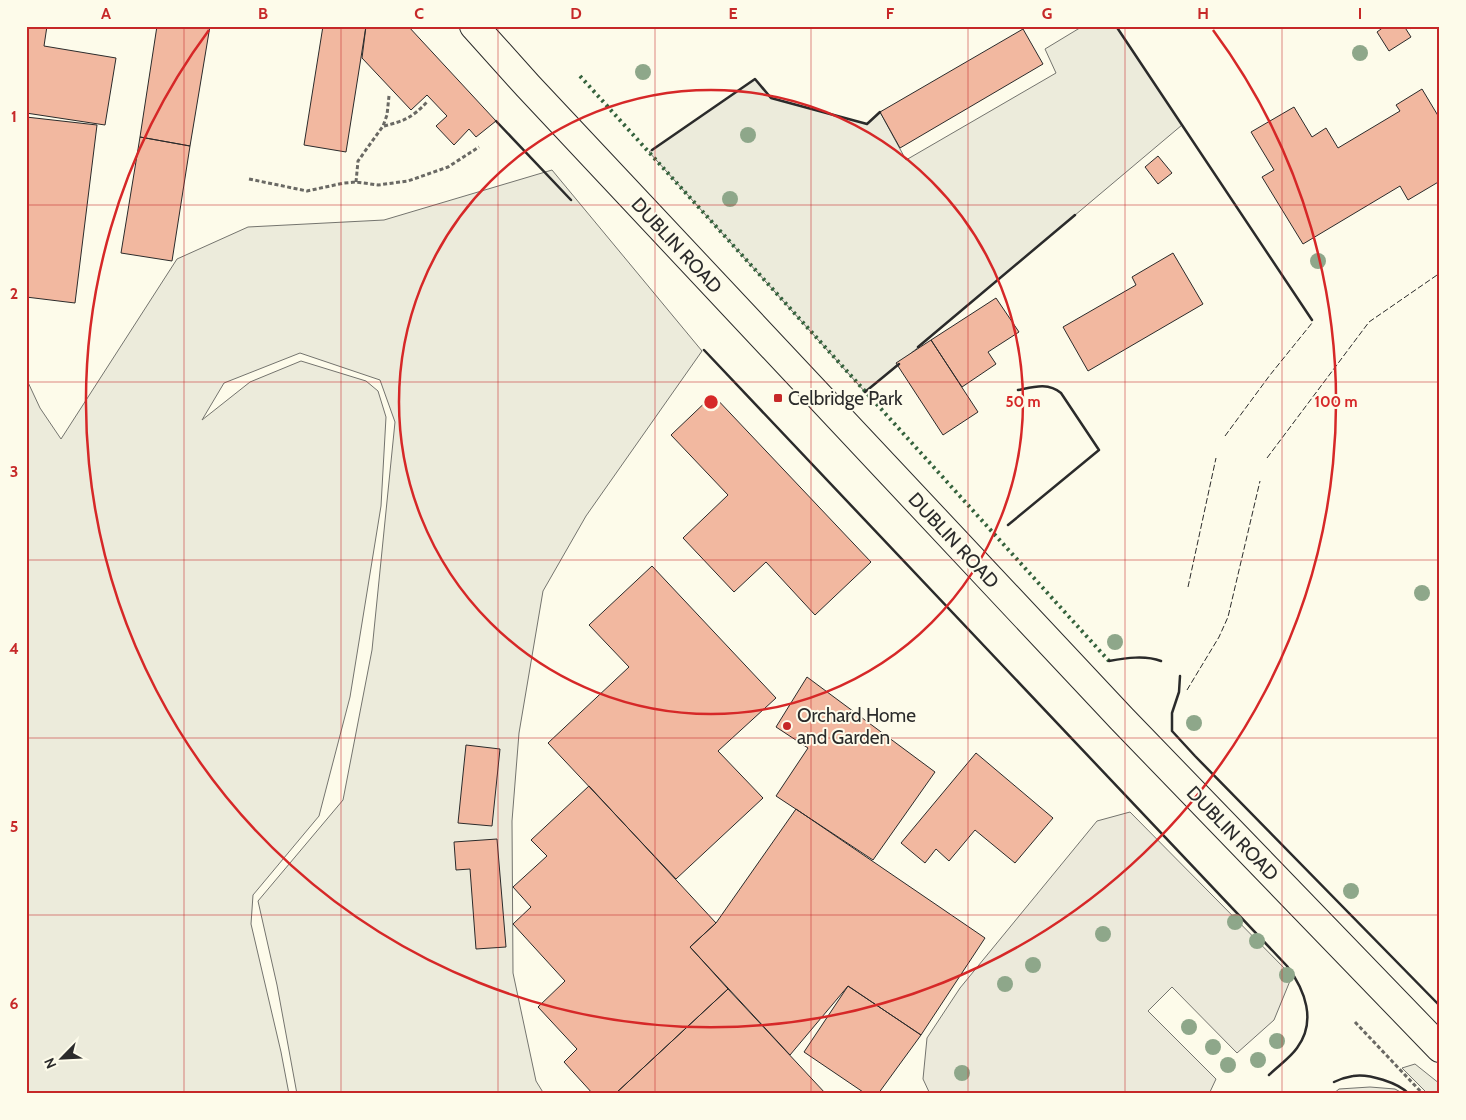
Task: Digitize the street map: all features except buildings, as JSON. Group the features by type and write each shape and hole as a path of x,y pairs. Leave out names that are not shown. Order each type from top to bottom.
{"main road":[{"name":"DUBLIN ROAD","path":"474,26 534,94 1122,719 1440,1048"}],"path":[{"path":"356,182 358,160 383,126 390,96"},
{"path":"383,126 397,123 416,115 427,102"},
{"path":"249,179 307,191 344,182 378,185 408,180 448,167 479,147"},
{"path":"1355,1022 1423,1094"}],"shaded area":[{"path":"1083,26 1116,26 1182,125 865,392 649,152 755,79 771,98 867,124 880,112 906,160 1056,73 1045,49"},
{"path":"552,170 702,351 586,516 543,591 519,733 512,821 513,973 536,1081 544,1094 297,1094 277,985 258,901 343,800 372,650 395,422 380,380 300,353 224,383 202,420 250,382 301,361 366,381 378,391 386,417 381,506 350,697 319,816 253,895 251,924 289,1094 26,1094 26,378 40,408 61,439 177,259 248,227 384,220"},
{"path":"1130,812 1292,976 1274,1020 1237,1053 1172,987 1148,1011 1216,1079 1209,1094 930,1094 923,1079 927,1038 960,988 1097,821"},
{"path":"1415,1064 1440,1084 1440,1094 1428,1094 1402,1068"},
{"path":"1370,1087 1395,1089 1404,1094 1333,1094 1339,1089"}],"hedge":[{"path":"1411,26 1414,31"},
{"path":"580,76 1109,661"}],"fence":[{"path":"1267,458 1369,322 1440,273"},
{"path":"1225,436 1270,375 1312,323"},
{"path":"1188,587 1216,458"},
{"path":"1187,690 1219,637 1228,617 1260,481"}],"wall":[{"path":"1116,26 1312,320"},
{"path":"652,150 755,79 771,98 867,124 880,112"},
{"path":"496,121 571,200"},
{"path":"918,347 1075,215"},
{"path":"704,350 1287,966 1303,995 1306,1006 1306,1027 1303,1038 1294,1052 1269,1075"},
{"path":"865,392 899,364"},
{"path":"1008,525 1099,450 1061,393 1046,386 1018,390"},
{"path":"1109,661 1129,658 1161,661"},
{"path":"1180,676 1179,692 1172,713 1172,731 1440,1006"},
{"path":"1334,1082 1359,1075 1375,1077 1398,1086 1409,1094"}],"place":[{"name":"Celbridge Park","path":"778,398"},
{"name":"Orchard Home and Garden","path":"787,726"}]}
